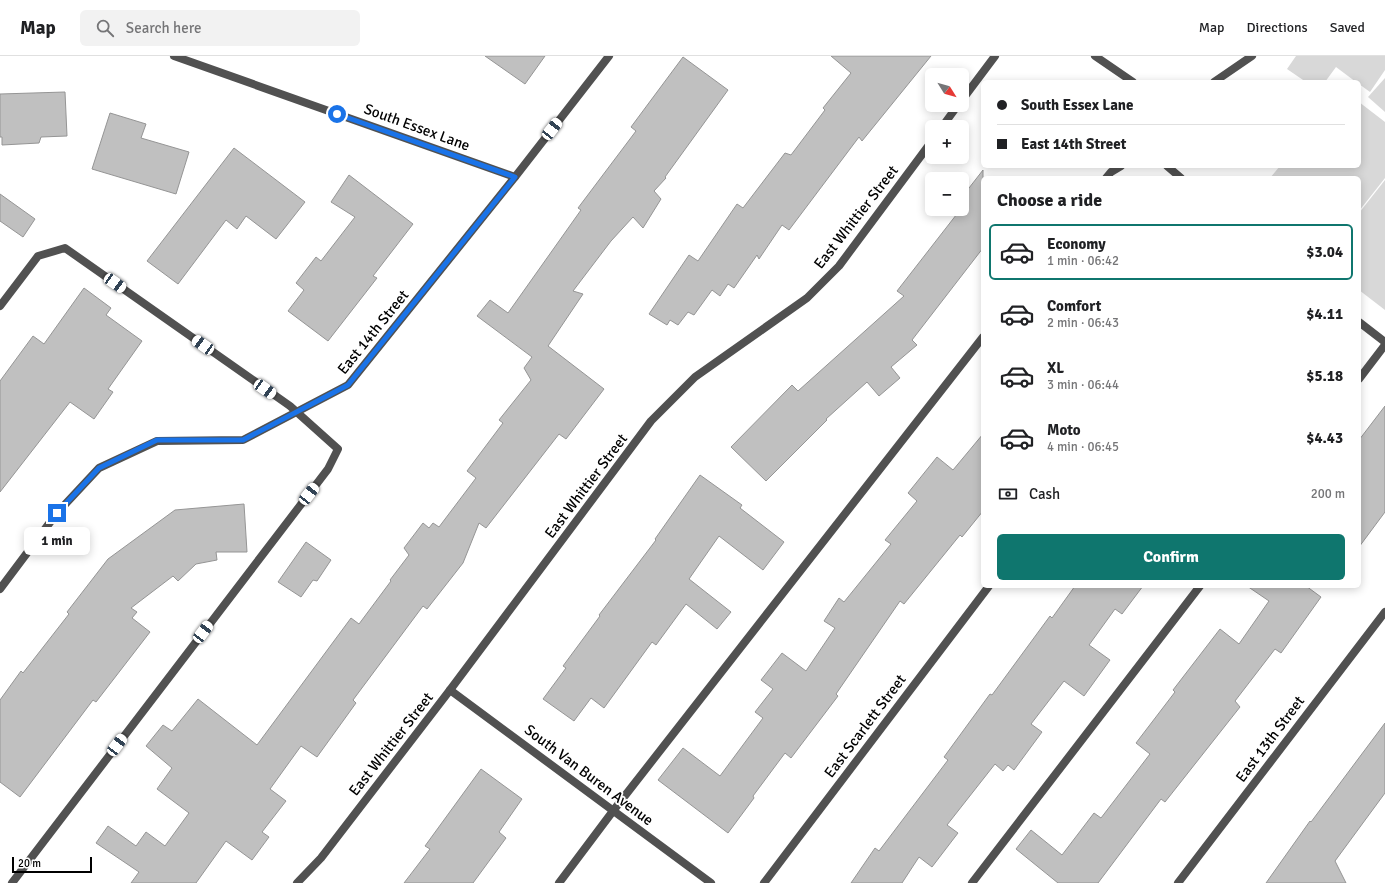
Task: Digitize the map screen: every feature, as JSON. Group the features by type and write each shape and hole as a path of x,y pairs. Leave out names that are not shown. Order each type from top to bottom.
{"street":[{"name":"South Essex Lane","path":"174,56 515,177"},
{"name":"East 14th Street","path":"0,589 57,513 99,468 157,440 243,440 348,385 515,177 609,56"},
{"path":"969,90 994,56"},
{"path":"1096,56 1130,80"},
{"path":"1217,80 1252,56"},
{"name":"East Whittier Street","path":"297,883 321,858 450,690 651,422 695,377 807,298 839,266 925,150"},
{"path":"1108,176 1118,168"},
{"path":"1169,168 1179,176"},
{"path":"0,306 38,256 65,248 290,406 338,449 328,469 12,883"},
{"path":"1361,324 1385,344 1361,376"},
{"path":"559,883 613,811 981,339"},
{"name":"East Scarlett Street","path":"764,883 987,588"},
{"path":"972,883 1198,588"},
{"name":"East 13th Street","path":"1178,883 1385,612"},
{"name":"South Van Buren Avenue","path":"450,690 711,883"}],"shaded area":[{"path":"1296,56 1385,56 1385,70 1370,92 1361,85 1361,80 1353,80 1336,67 1326,80 1303,80 1287,69"},
{"path":"1385,78 1385,112 1368,97"},
{"path":"1361,104 1385,122 1385,178 1361,208 1361,176 1272,176 1278,168 1361,168"},
{"path":"1385,180 1385,310 1361,292 1361,210"}],"building":[{"path":"485,56 545,56 525,84"},
{"path":"831,56 931,56 862,141 859,137 789,230 782,225 759,259 757,255 734,288 728,284 720,296 712,290 694,315 688,312 678,325 670,320 667,325 649,314 689,255 698,261 737,204 743,208 785,153 791,155 825,110 823,108 851,73"},
{"path":"683,57 728,90 665,177 666,178 654,191 661,199 643,228 633,217 611,241 573,291 583,294 548,346 604,389 566,439 559,434 486,528 479,523 463,563 427,609 423,606 353,700 356,703 317,757 301,746 270,789 286,801 262,832 269,837 252,860 226,841 196,883 131,883 139,872 96,843 108,826 136,846 146,832 165,846 189,813 157,789 172,768 146,746 163,725 172,731 198,699 257,745 351,618 359,624 409,555 404,548 423,523 429,528 433,523 439,527 476,478 467,471 503,423 499,420 531,380 524,368 532,357 477,316 490,300 508,313 581,210 578,208 636,131 631,127"},
{"path":"65,92 67,136 41,137 39,143 2,145 2,137 0,137 0,94"},
{"path":"110,113 146,124 141,138 189,152 176,194 92,169"},
{"path":"234,148 305,202 276,239 246,216 237,229 226,220 178,284 147,261"},
{"path":"983,170 983,176 981,176 981,251 912,340 917,345 891,367 900,378 879,396 867,382 826,419 827,420 766,481 731,447 792,385 798,391 904,296 897,291 955,216 969,216 969,188"},
{"path":"349,175 413,224 373,276 377,278 328,341 288,311 304,290 296,283 316,257 321,261 355,217 331,202"},
{"path":"0,194 35,219 23,237 0,221"},
{"path":"84,288 111,308 106,315 142,341 108,389 113,392 94,419 70,402 0,492 0,381 33,336 44,344"},
{"path":"1385,406 1385,512 1361,544 1361,437"},
{"path":"981,436 981,513 962,537 960,535 904,604 900,601 836,694 838,696 791,758 785,753 728,833 658,780 683,748 720,776 763,718 755,712 773,689 761,680 782,653 806,671 835,628 824,621 839,598 844,602 891,544 885,540 917,501 908,493 937,457 953,470"},
{"path":"700,475 742,505 740,508 784,542 763,570 719,536 689,579 731,612 717,629 686,604 656,645 652,642 604,708 591,698 574,721 543,699 566,668 563,666 600,616 599,615 656,540 655,539"},
{"path":"244,504 247,552 216,552 217,560 196,564 178,581 173,576 131,608 137,612 132,618 150,632 96,702 93,700 20,797 0,782 0,700 21,671 23,673 69,614 67,612 108,559 175,510"},
{"path":"306,542 331,560 317,581 313,580 301,597 278,582"},
{"path":"1074,588 1142,588 1122,614 1115,609 1089,645 1110,660 1084,696 1064,681 1031,724 1042,732 1014,770 1008,765 1003,771 995,764 947,825 958,833 932,867 919,857 902,883 851,883 875,848 879,851 948,760 944,757 990,694 992,695 1050,616 1052,618"},
{"path":"1250,588 1309,588 1321,597 1281,653 1275,649 1235,701 1240,707 1165,802 1161,799 1098,883 1058,883 1016,849 1031,830 1062,855 1094,813 1101,818 1150,754 1136,743 1175,692 1173,690 1220,629 1239,644 1269,601"},
{"path":"1385,723 1385,793 1335,861 1346,883 1266,883 1310,821 1311,822"},
{"path":"481,769 522,799 499,832 506,838 473,883 404,883 430,849 425,846"}],"route":[{"path":"57,513 99,468 157,440 243,440 348,385 515,177 337,114"}]}
